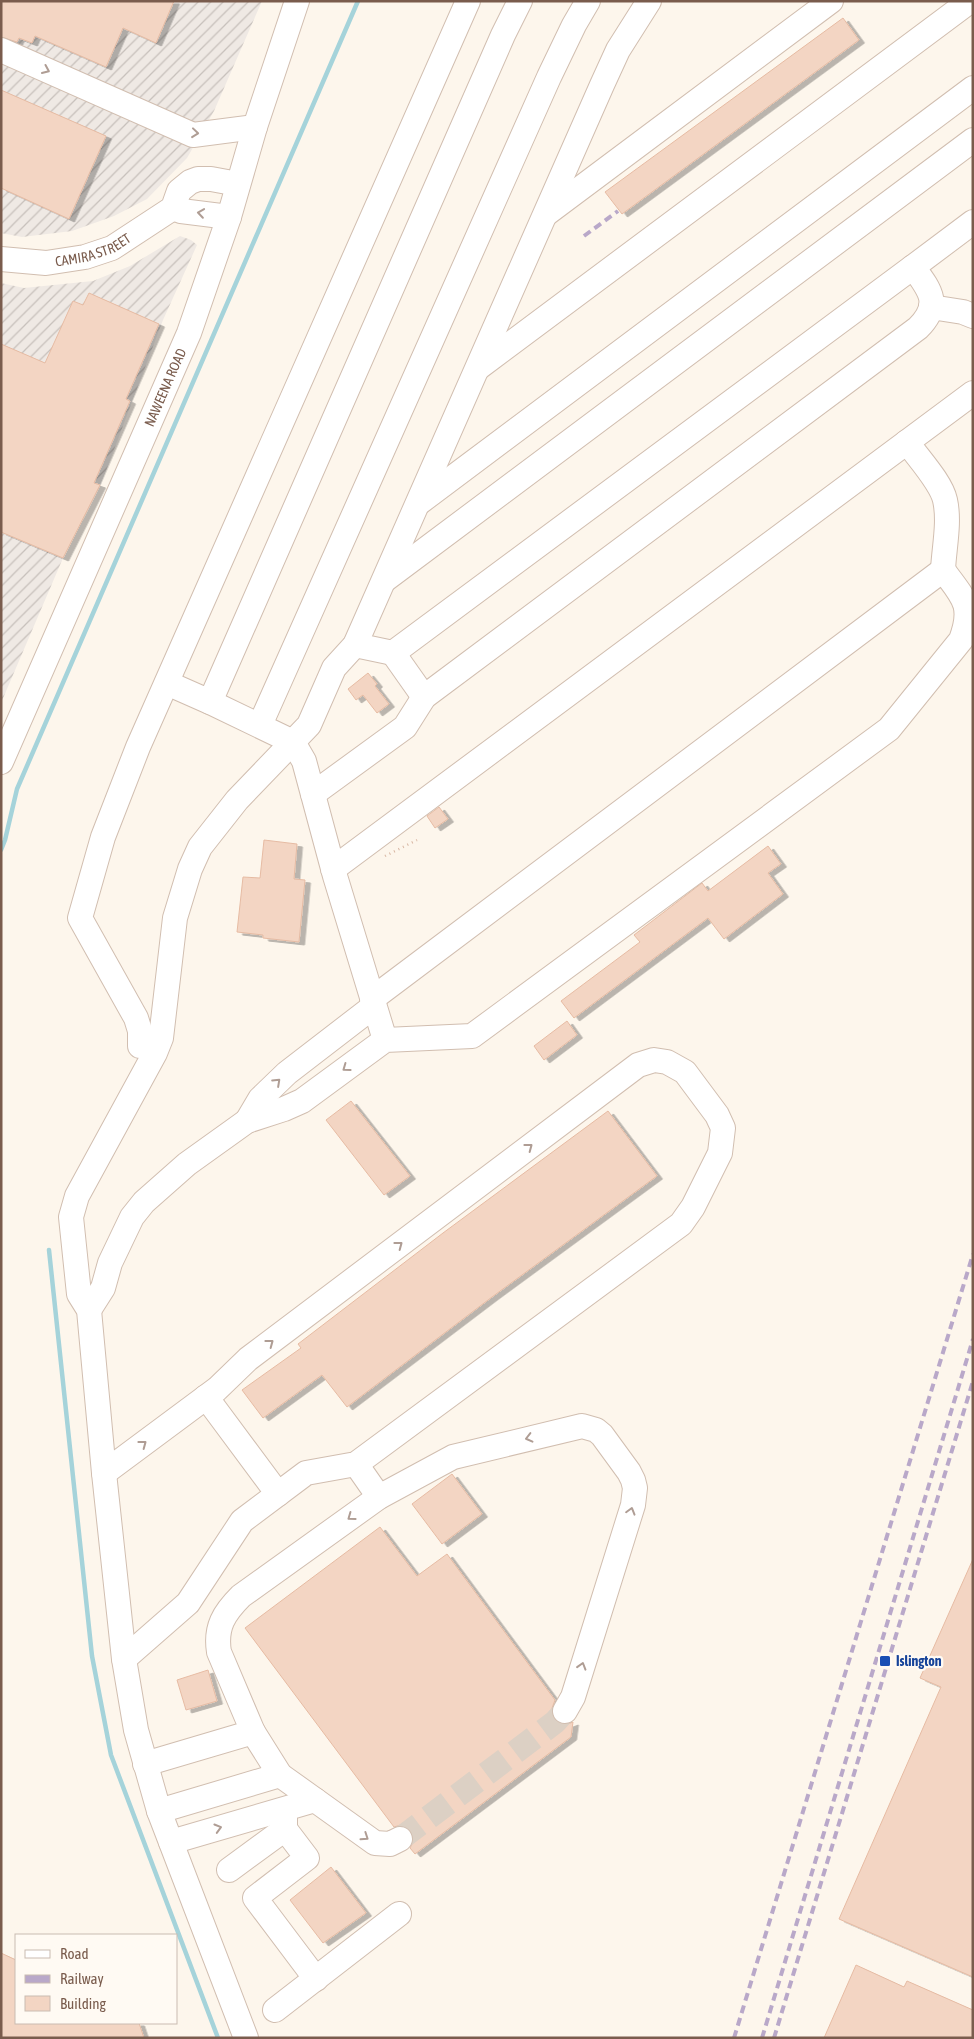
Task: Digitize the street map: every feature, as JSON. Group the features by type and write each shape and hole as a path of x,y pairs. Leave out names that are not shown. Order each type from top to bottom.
{"street":[{"name":"NAWEENA ROAD","path":"1,762 189,333 229,217 255,127 297,1"},
{"path":"140,1046 140,1030 136,1018 80,918 104,837 122,785 468,1"},
{"path":"210,702 503,35 520,1"},
{"path":"260,725 550,77 574,25 588,1"},
{"path":"71,1217 74,1201 92,1183 127,1133 159,1070 175,918 190,869 200,847 237,800 309,725 334,668 355,646 618,50 649,1"},
{"path":"544,215 831,1"},
{"path":"477,369 970,1"},
{"path":"1,50 193,135 255,127"},
{"path":"418,503 973,88"},
{"path":"384,580 973,140"},
{"name":"CAMIRA STREET","path":"1,259 46,263 85,257 112,248 173,208 179,191 190,182 198,179 211,179 238,184"},
{"path":"173,208 181,211 229,217"},
{"path":"393,653 973,222"},
{"path":"313,794 405,727 424,697 918,328 925,321 931,307 931,294 913,267"},
{"path":"931,307 963,312 973,316"},
{"path":"333,869 973,392"},
{"path":"89,1310 103,1288 110,1263 132,1217 144,1202 187,1164 247,1121 284,1110 302,1101 385,1040 472,1036 890,729 961,640 969,614 966,601 943,570 945,499 939,486 907,442"},
{"path":"247,1121 260,1099 287,1073 373,1002 943,570"},
{"path":"355,646 393,653 424,697"},
{"path":"167,683 293,742 304,761 333,869 385,1040"},
{"path":"74,1246 78,1226 92,1183 140,1046 158,1009 170,974"},
{"path":"164,1027 155,1053 86,1147 68,1185 79,1294 89,1310 124,1659 133,1715 159,1811 246,2038"},
{"path":"104,1473 206,1397 248,1359 638,1065 654,1060 667,1062 685,1072 717,1116 723,1128 720,1153 688,1216 674,1230 356,1464 306,1473 242,1521 220,1540 213,1549 163,1625"},
{"path":"206,1397 278,1494"},
{"path":"400,1838 390,1844 375,1843 280,1775 253,1732 219,1652 217,1632 221,1622 241,1596 379,1497 452,1457 576,1427 588,1427 602,1435 629,1472 635,1488 634,1497 572,1697 565,1711"},
{"path":"356,1464 379,1497"},
{"path":"124,1659 188,1603 242,1521"},
{"path":"145,1764 253,1732"},
{"path":"159,1811 280,1775"},
{"path":"229,1870 285,1819 315,1800"},
{"path":"171,1842 285,1819"},
{"path":"285,1819 307,1858 255,1898 316,1979"},
{"path":"275,2010 399,1914"}],"shaded area":[{"path":"1,1 262,1 214,111 187,158 147,199 114,216 72,231 22,237 1,233"},
{"path":"180,236 191,240 197,245 163,320 101,484 63,558 1,703 1,283 24,288 93,281 130,266"}],"building":[{"path":"1,1 174,1 156,43 123,28 106,67 35,36 32,43 19,38 17,42 1,37"},
{"path":"843,18 859,40 622,214 605,192"},
{"path":"1,90 106,136 69,219 1,188"},
{"path":"89,293 159,324 126,399 130,401 94,483 100,485 63,558 1,532 1,344 45,363 73,301 83,305"},
{"path":"368,673 389,704 377,713 363,695 356,700 348,689"},
{"path":"439,807 448,819 435,828 427,816"},
{"path":"264,840 297,844 294,879 305,880 299,942 263,938 263,935 237,932 243,877 260,878"},
{"path":"768,846 781,864 768,873 783,894 724,939 708,918 574,1018 561,1001 640,942 634,935 702,883 708,891"},
{"path":"567,1021 577,1035 544,1060 534,1046"},
{"path":"351,1101 410,1176 384,1195 326,1120"},
{"path":"608,1111 657,1176 492,1297 347,1407 322,1375 263,1418 242,1390 301,1348 298,1344 443,1233"},
{"path":"452,1474 482,1514 442,1544 412,1504"},
{"path":"380,1527 417,1576 447,1554 555,1700 551,1711 553,1718 565,1725 573,1722 571,1737 415,1854 410,1848 414,1840 412,1832 407,1827 401,1825 394,1827 245,1628"},
{"path":"973,1559 973,1977 839,1919 941,1687 920,1678"},
{"path":"208,1670 217,1701 186,1710 177,1680"},
{"path":"331,1867 366,1913 323,1943 290,1900"},
{"path":"1,1953 15,1960 15,2024 139,2024 144,2038 1,2038"},
{"path":"856,1965 904,1987 907,1981 973,2010 973,2038 824,2038"}],"waterway":[{"path":"1,850 17,789 358,1"},
{"path":"49,1250 92,1656 111,1755 218,2038"}],"tunnel":[{"path":"400,1839 555,1722 565,1711"}],"railway":[{"path":"584,236 618,211"},
{"path":"734,2038 973,1254"},
{"path":"762,2038 973,1339"},
{"path":"774,2038 973,1381"}],"place":[{"name":"Islington","path":"885,1661"}]}
